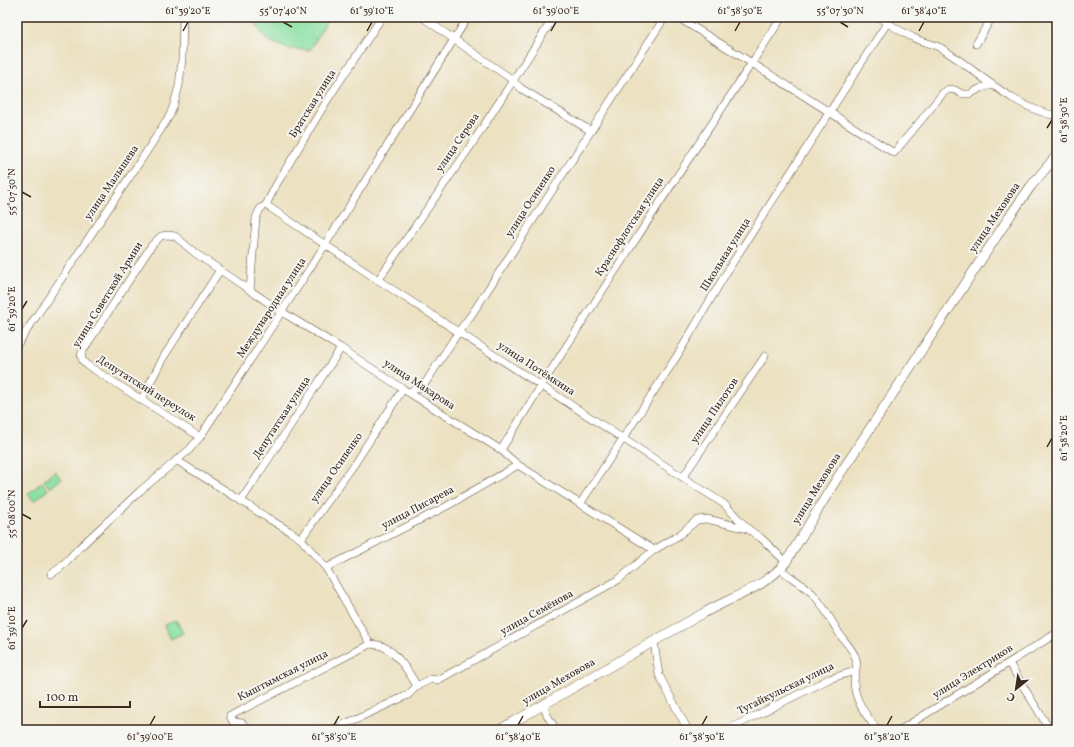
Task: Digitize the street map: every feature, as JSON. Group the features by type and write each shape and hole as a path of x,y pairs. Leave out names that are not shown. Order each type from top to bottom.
{"street":[{"name":"улица Малышева","path":"17,345 170,115 179,86 182,59 183,17"},
{"name":"Братская улица","path":"250,290 256,218 259,211 266,205 276,185 320,112 382,17"},
{"path":"422,17 507,76 522,89 591,131"},
{"name":"Международная улица","path":"51,574 60,568 79,548 135,496 189,450 200,437 325,245 468,17"},
{"name":"улица Серова","path":"378,280 465,153 554,17"},
{"name":"улица Осипенко","path":"300,539 406,390 418,388 426,382 664,17"},
{"path":"677,17 894,153 943,93 949,89 955,90 962,94 970,94 981,88 992,85"},
{"name":"Краснофлотская улица","path":"500,450 696,146 782,17"},
{"path":"878,17 889,20 912,38 928,42 940,48 992,85 1023,103 1047,114 1057,116"},
{"path":"976,44 992,17"},
{"name":"Школьная улица","path":"580,504 677,356 731,265 889,20"},
{"name":"улица Меховова","path":"499,730 703,613 762,584 783,565 836,480 1006,222 1057,155"},
{"name":"улица Потёмкина","path":"266,205 540,386 724,504 748,529 761,538 783,565 812,594 855,655 857,664 854,683 859,704 877,730"},
{"name":"улица Советской Армии","path":"82,359 82,352 152,245 161,236 175,236"},
{"name":"улица Макарова","path":"175,236 196,253 282,312 500,450 518,465 654,550"},
{"path":"141,400 163,358 220,270"},
{"name":"Депутатская улица","path":"241,501 341,348"},
{"name":"улица Пилотов","path":"683,477 764,356"},
{"name":"Депутатский переулок","path":"82,359 87,365 200,437"},
{"path":"176,460 290,531 300,539 326,568 370,644 379,645 389,650 405,666 417,686"},
{"name":"улица Писарева","path":"326,568 447,506 518,465"},
{"name":"улица Семёнова","path":"332,730 408,695 417,686 431,679 438,680 618,580 654,550 678,536 697,520 707,519 748,529"},
{"name":"улица Электриков","path":"900,730 1057,633"},
{"path":"654,642 659,675 688,730"},
{"name":"Кыштымская улица","path":"249,730 242,723 233,722 230,716 370,644"},
{"path":"1009,663 1050,730"},
{"name":"Тугайкульская улица","path":"728,730 829,679 855,671"},
{"path":"543,705 556,730"}],"green space":[{"path":"251,17 329,17 310,50 288,49 267,40"},
{"path":"55,471 61,479 50,488 44,480"},
{"path":"42,482 48,490 34,501 28,494"},
{"path":"176,620 183,633 171,639 164,626"}]}
